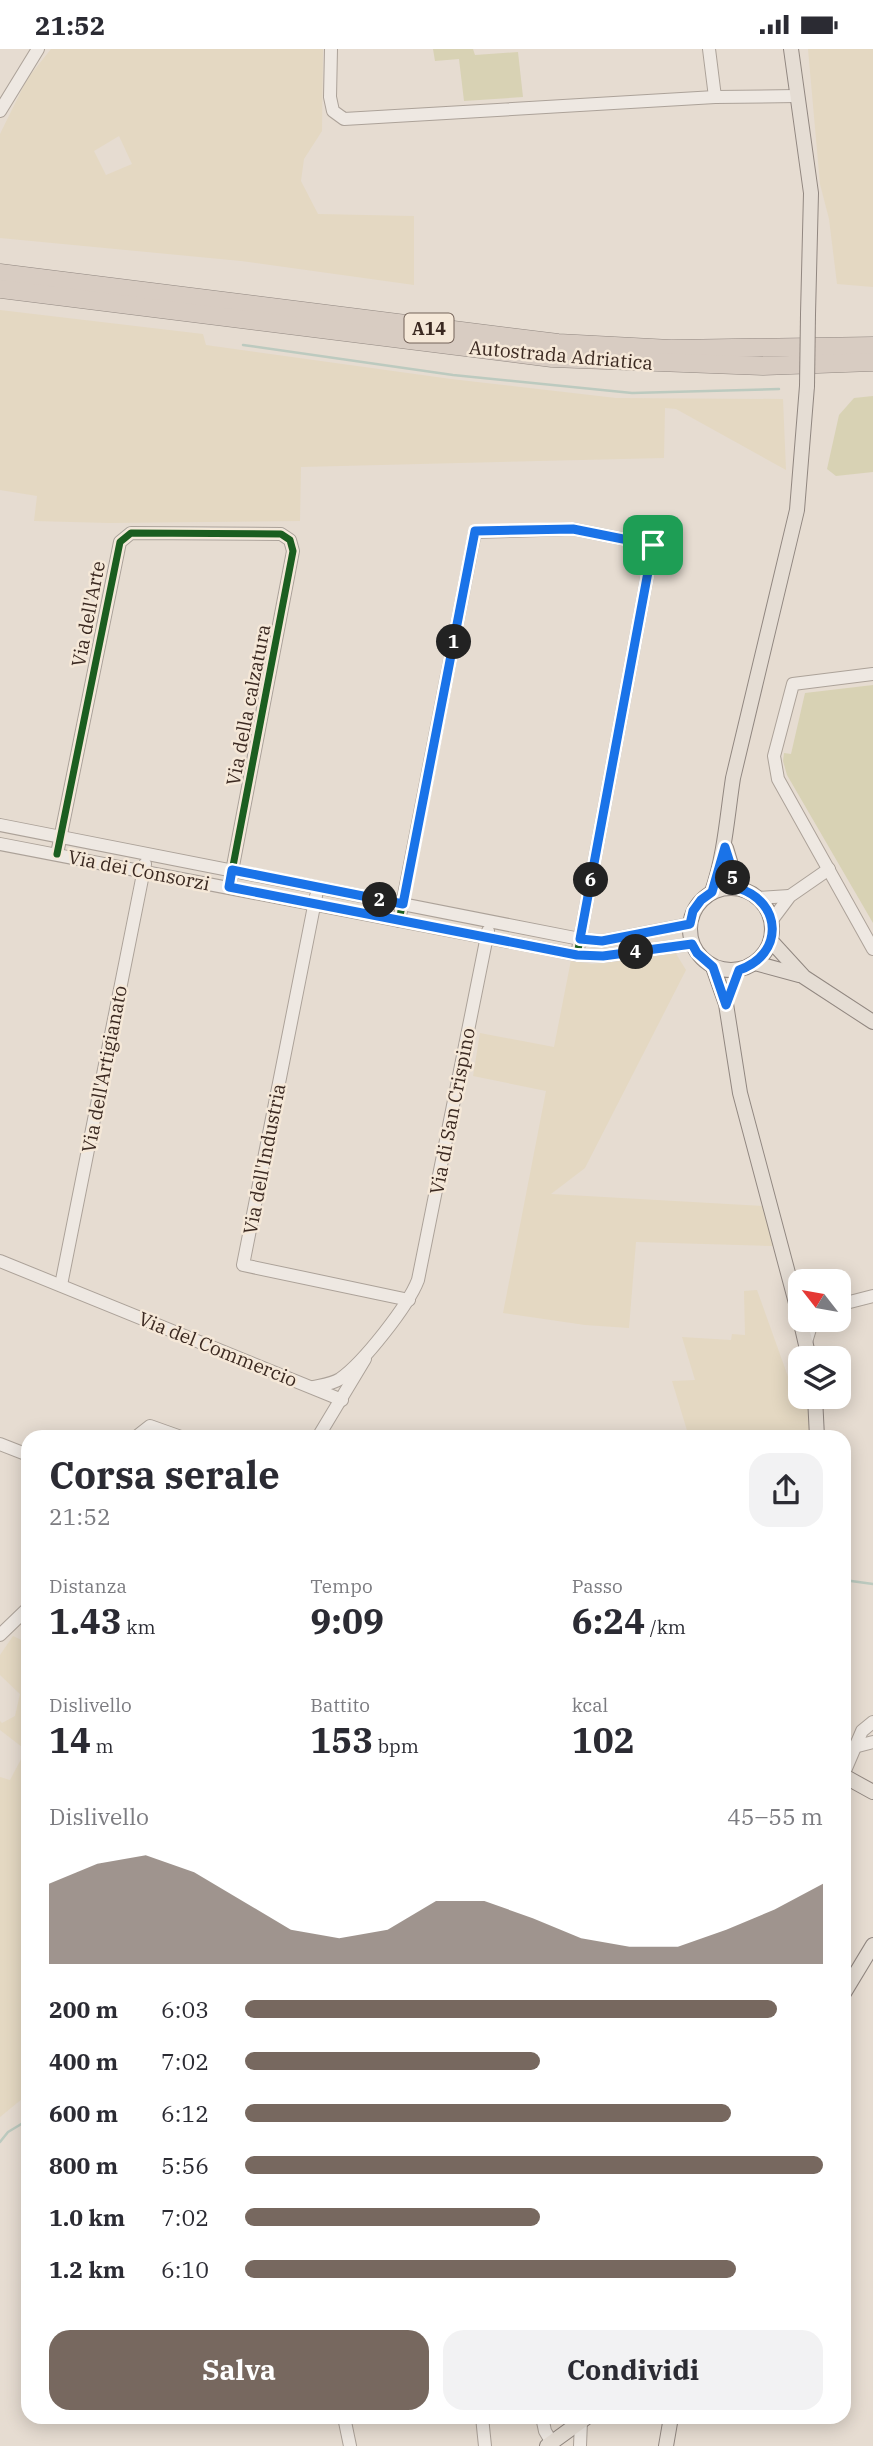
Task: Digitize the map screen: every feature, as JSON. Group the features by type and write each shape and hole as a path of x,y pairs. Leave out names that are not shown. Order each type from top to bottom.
{"highway":[{"name":"Autostrada Adriatica","path":"0,273 558,343 671,349 869,346"},
{"name":"Autostrada Adriatica","path":"0,289 552,358 763,366 873,362"}],"main road":[{"path":"712,892 725,847 733,778 797,510 807,386 811,193 791,49"},
{"path":"725,847 738,888"},
{"path":"724,888 738,888 758,898 772,920 771,940 765,953 755,963 739,970 726,970 713,967 697,953 692,944 690,924 693,911 701,900 724,888"},
{"path":"771,940 804,977 873,1022"},
{"path":"755,963 804,977"},
{"path":"713,967 726,1005 735,1075 789,1269"},
{"path":"726,1005 739,970"},
{"path":"816,1409 817,1430"},
{"path":"851,1778 873,1792"},
{"path":"851,1981 873,1945"},
{"path":"549,2444 577,2424"},
{"path":"667,2446 670,2424"}],"street":[{"path":"0,111 38,49"},
{"path":"331,49 330,97 336,116 344,119 715,97 797,96"},
{"path":"709,49 715,97"},
{"path":"400,921 475,531 573,529 653,545 577,955"},
{"name":"Via dell'Arte","path":"57,854 120,543 131,533 281,534"},
{"name":"Via della calzatura","path":"229,887 293,551 290,540 281,534"},
{"path":"873,674 793,684 774,756 778,779 873,949"},
{"name":"Via dei Consorzi","path":"0,825 580,939 602,941 690,924"},
{"name":"Via dei Consorzi","path":"0,843 577,955 603,956 692,944"},
{"name":"Via dell'Artigianato","path":"61,1285 147,853"},
{"path":"772,920 790,895 829,869"},
{"name":"Via dell'Industria","path":"317,887 243,1265 409,1300"},
{"path":"758,898 790,895"},
{"name":"Via di San Crispino","path":"409,1300 418,1280 490,921"},
{"name":"Via del Commercio","path":"0,1261 313,1387 341,1378 373,1345 409,1300"},
{"path":"851,1302 873,1297"},
{"path":"322,1430 373,1345"},
{"path":"339,1398 336,1389 341,1378"},
{"path":"313,1387 339,1398"},
{"path":"145,1430 150,1426 161,1430"},
{"path":"0,1444 21,1452"},
{"path":"3,1627 21,1613"},
{"path":"851,1756 862,1731 873,1722"},
{"path":"854,1748 873,1742"},
{"path":"345,2424 350,2446"},
{"path":"483,2424 485,2446"},
{"path":"544,2424 549,2444"},
{"path":"580,2446 583,2424"}],"shaded area":[{"path":"51,49 323,49 322,131 304,159 301,181 318,214 414,216 414,285 241,261 0,238 0,134 27,79","holes":["119,136 132,164 106,175 94,151"]},
{"path":"433,49 473,49 475,55 518,52 523,97 464,101 459,59 435,61"},
{"path":"808,49 873,49 873,287 837,284 829,219 820,184"},
{"path":"0,310 203,334 206,345 451,379 616,398 783,399 786,470 676,409 665,408 664,458 301,467 300,521 34,521 37,496 0,490"},
{"path":"873,396 873,472 836,476 827,469 839,415 854,398"},
{"path":"873,685 873,923 787,775 783,761 784,753 791,754 805,693"},
{"path":"675,952 686,970 585,1168 551,1194 763,1206 774,1246 636,1242 629,1328 585,1325 503,1313 546,1091 473,1076 480,1033 554,1047 571,960 592,964"},
{"path":"757,1290 788,1377 788,1409 809,1409 809,1430 687,1430 672,1381 695,1380 682,1337 731,1340 732,1334 745,1335 744,1291"},
{"path":"13,1636 21,1640 21,1746 0,1730 0,1721 2,1723 15,1716 20,1694 0,1675 0,1655"},
{"path":"21,1759 21,2100 0,2117 0,1777 10,1780"}],"waterway":[{"path":"243,345 453,375 632,393 779,389"},
{"path":"851,1581 873,1584"},
{"path":"0,2142 8,2132 21,2124"}],"cycle path":[{"path":"399,921 475,532 573,529 653,545 577,955"},
{"path":"57,854 120,542 131,533 281,534 290,540 293,551 229,887"}],"route":[{"path":"573,529 653,545 580,939 602,941 690,924 693,911 701,900 712,892 725,847 738,888 749,891 758,898 767,908 772,920 771,940 765,953 755,963 739,970 726,1005 713,967 704,961 692,944 603,956 577,955 229,887 232,870 403,904 475,531 573,529"}]}
